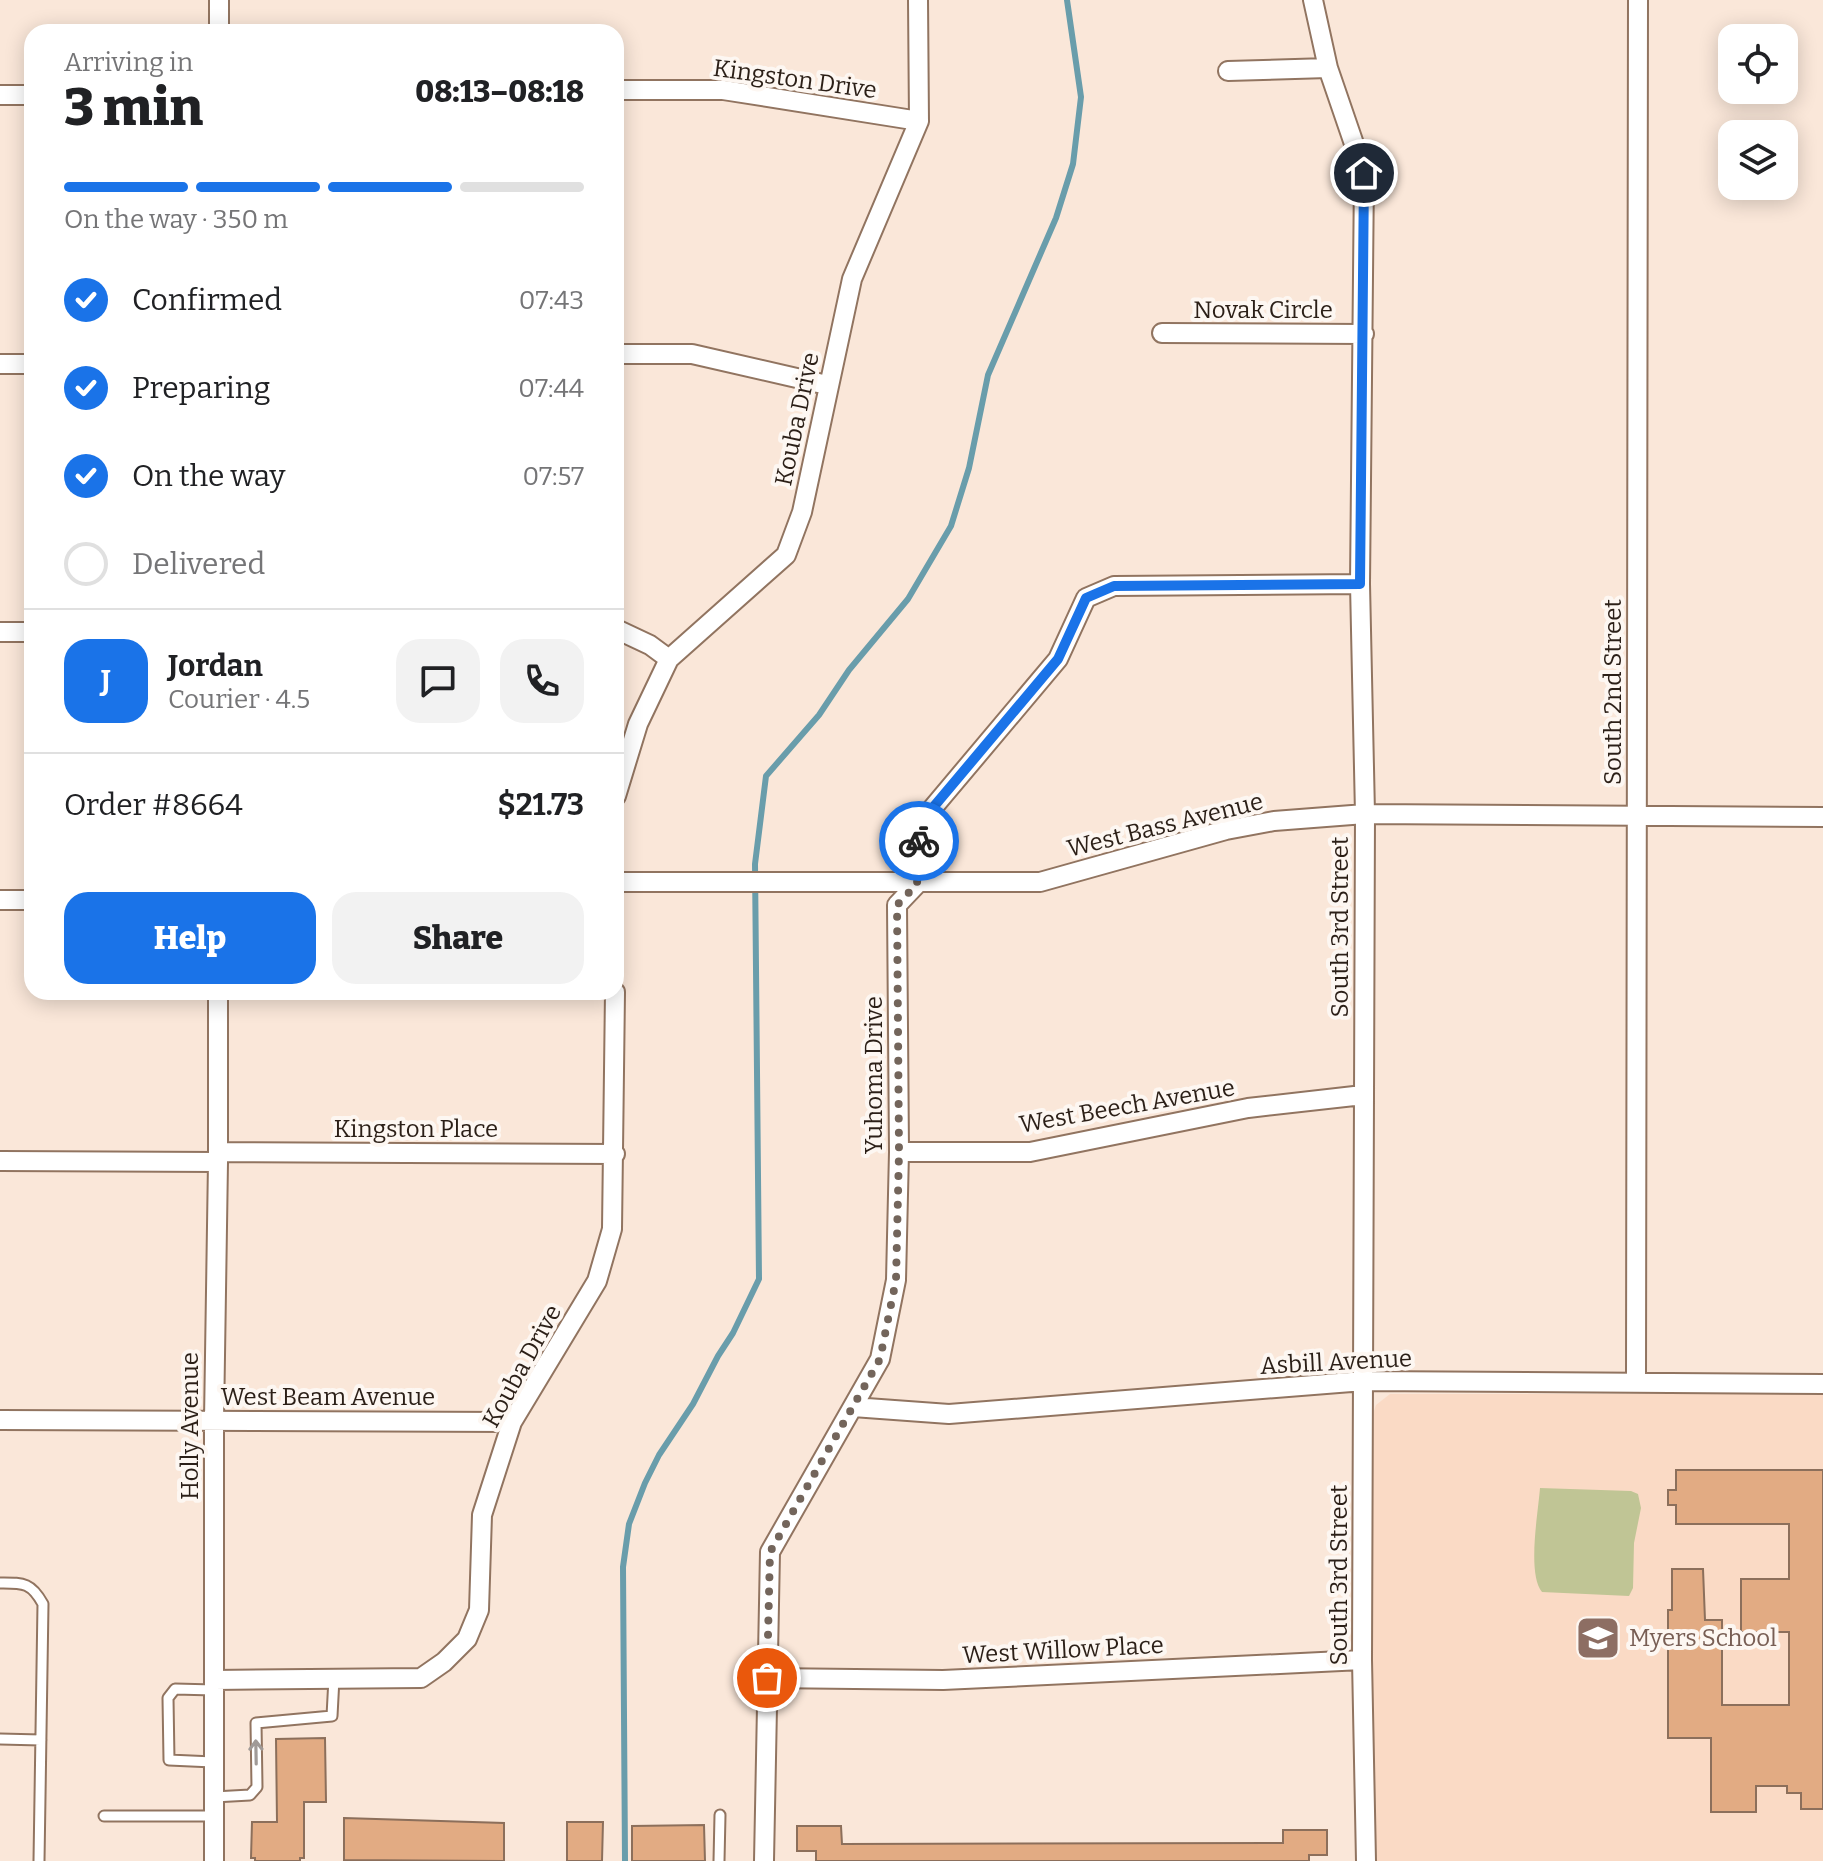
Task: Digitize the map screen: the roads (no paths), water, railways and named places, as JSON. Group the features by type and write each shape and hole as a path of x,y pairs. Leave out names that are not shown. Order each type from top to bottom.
{"street":[{"path":"219,0 219,24"},
{"name":"Kouba Drive","path":"624,770 638,724 669,659 786,555 802,512 852,279 919,121 918,0"},
{"name":"South 3rd Street","path":"1313,0 1328,68 1364,173 1360,584 1365,814 1362,1660 1366,1861"},
{"name":"South 2nd Street","path":"1636,1383 1638,0"},
{"path":"1228,71 1328,68"},
{"name":"Kingston Drive","path":"624,90 723,90 919,121"},
{"path":"0,95 24,95"},
{"name":"Novak Circle","path":"1162,333 1364,334"},
{"path":"624,354 692,354 827,385"},
{"path":"0,364 24,364"},
{"name":"Yuhoma Drive","path":"764,1861 770,1552 880,1359 896,1280 899,1152 897,905 917,884 920,823 1058,659 1086,598 1114,586 1360,584"},
{"path":"0,632 24,632"},
{"path":"624,633 650,645 669,659"},
{"name":"West Bass Avenue","path":"624,882 1040,882 1226,830 1274,821 1365,814 1823,817"},
{"path":"0,900 24,900"},
{"name":"Holly Avenue","path":"214,1861 218,1000"},
{"name":"Kouba Drive","path":"214,1685 334,1678 421,1678 444,1662 467,1639 479,1610 482,1515 512,1422 597,1281 612,1229 615,1000"},
{"name":"West Beech Avenue","path":"899,1152 1030,1152 1248,1108 1363,1095"},
{"name":"Kingston Place","path":"0,1161 615,1154"},
{"name":"Asbill Avenue","path":"853,1407 949,1414 1364,1381 1823,1384"},
{"name":"West Beam Avenue","path":"0,1420 512,1422"},
{"name":"West Willow Place","path":"767,1678 943,1680 1362,1660"}],"lane":[{"path":"0,1583 22,1583 36,1591 43,1604 39,1861"},
{"path":"214,1797 250,1795 257,1787 256,1723 332,1716 334,1678"},
{"path":"213,1762 169,1760 168,1698 175,1689 214,1685"},
{"path":"0,1739 41,1740"},
{"path":"719,1861 720,1815"},
{"path":"104,1816 214,1816"}],"waterway":[{"path":"625,1861 623,1567 629,1524 659,1455 693,1404 759,1279 755,864 766,776 819,715 849,670 908,599 951,526 969,468 988,375 1056,218 1073,164 1081,97 1067,0"}],"place":[{"name":"Myers School","path":"1598,1638"}]}
